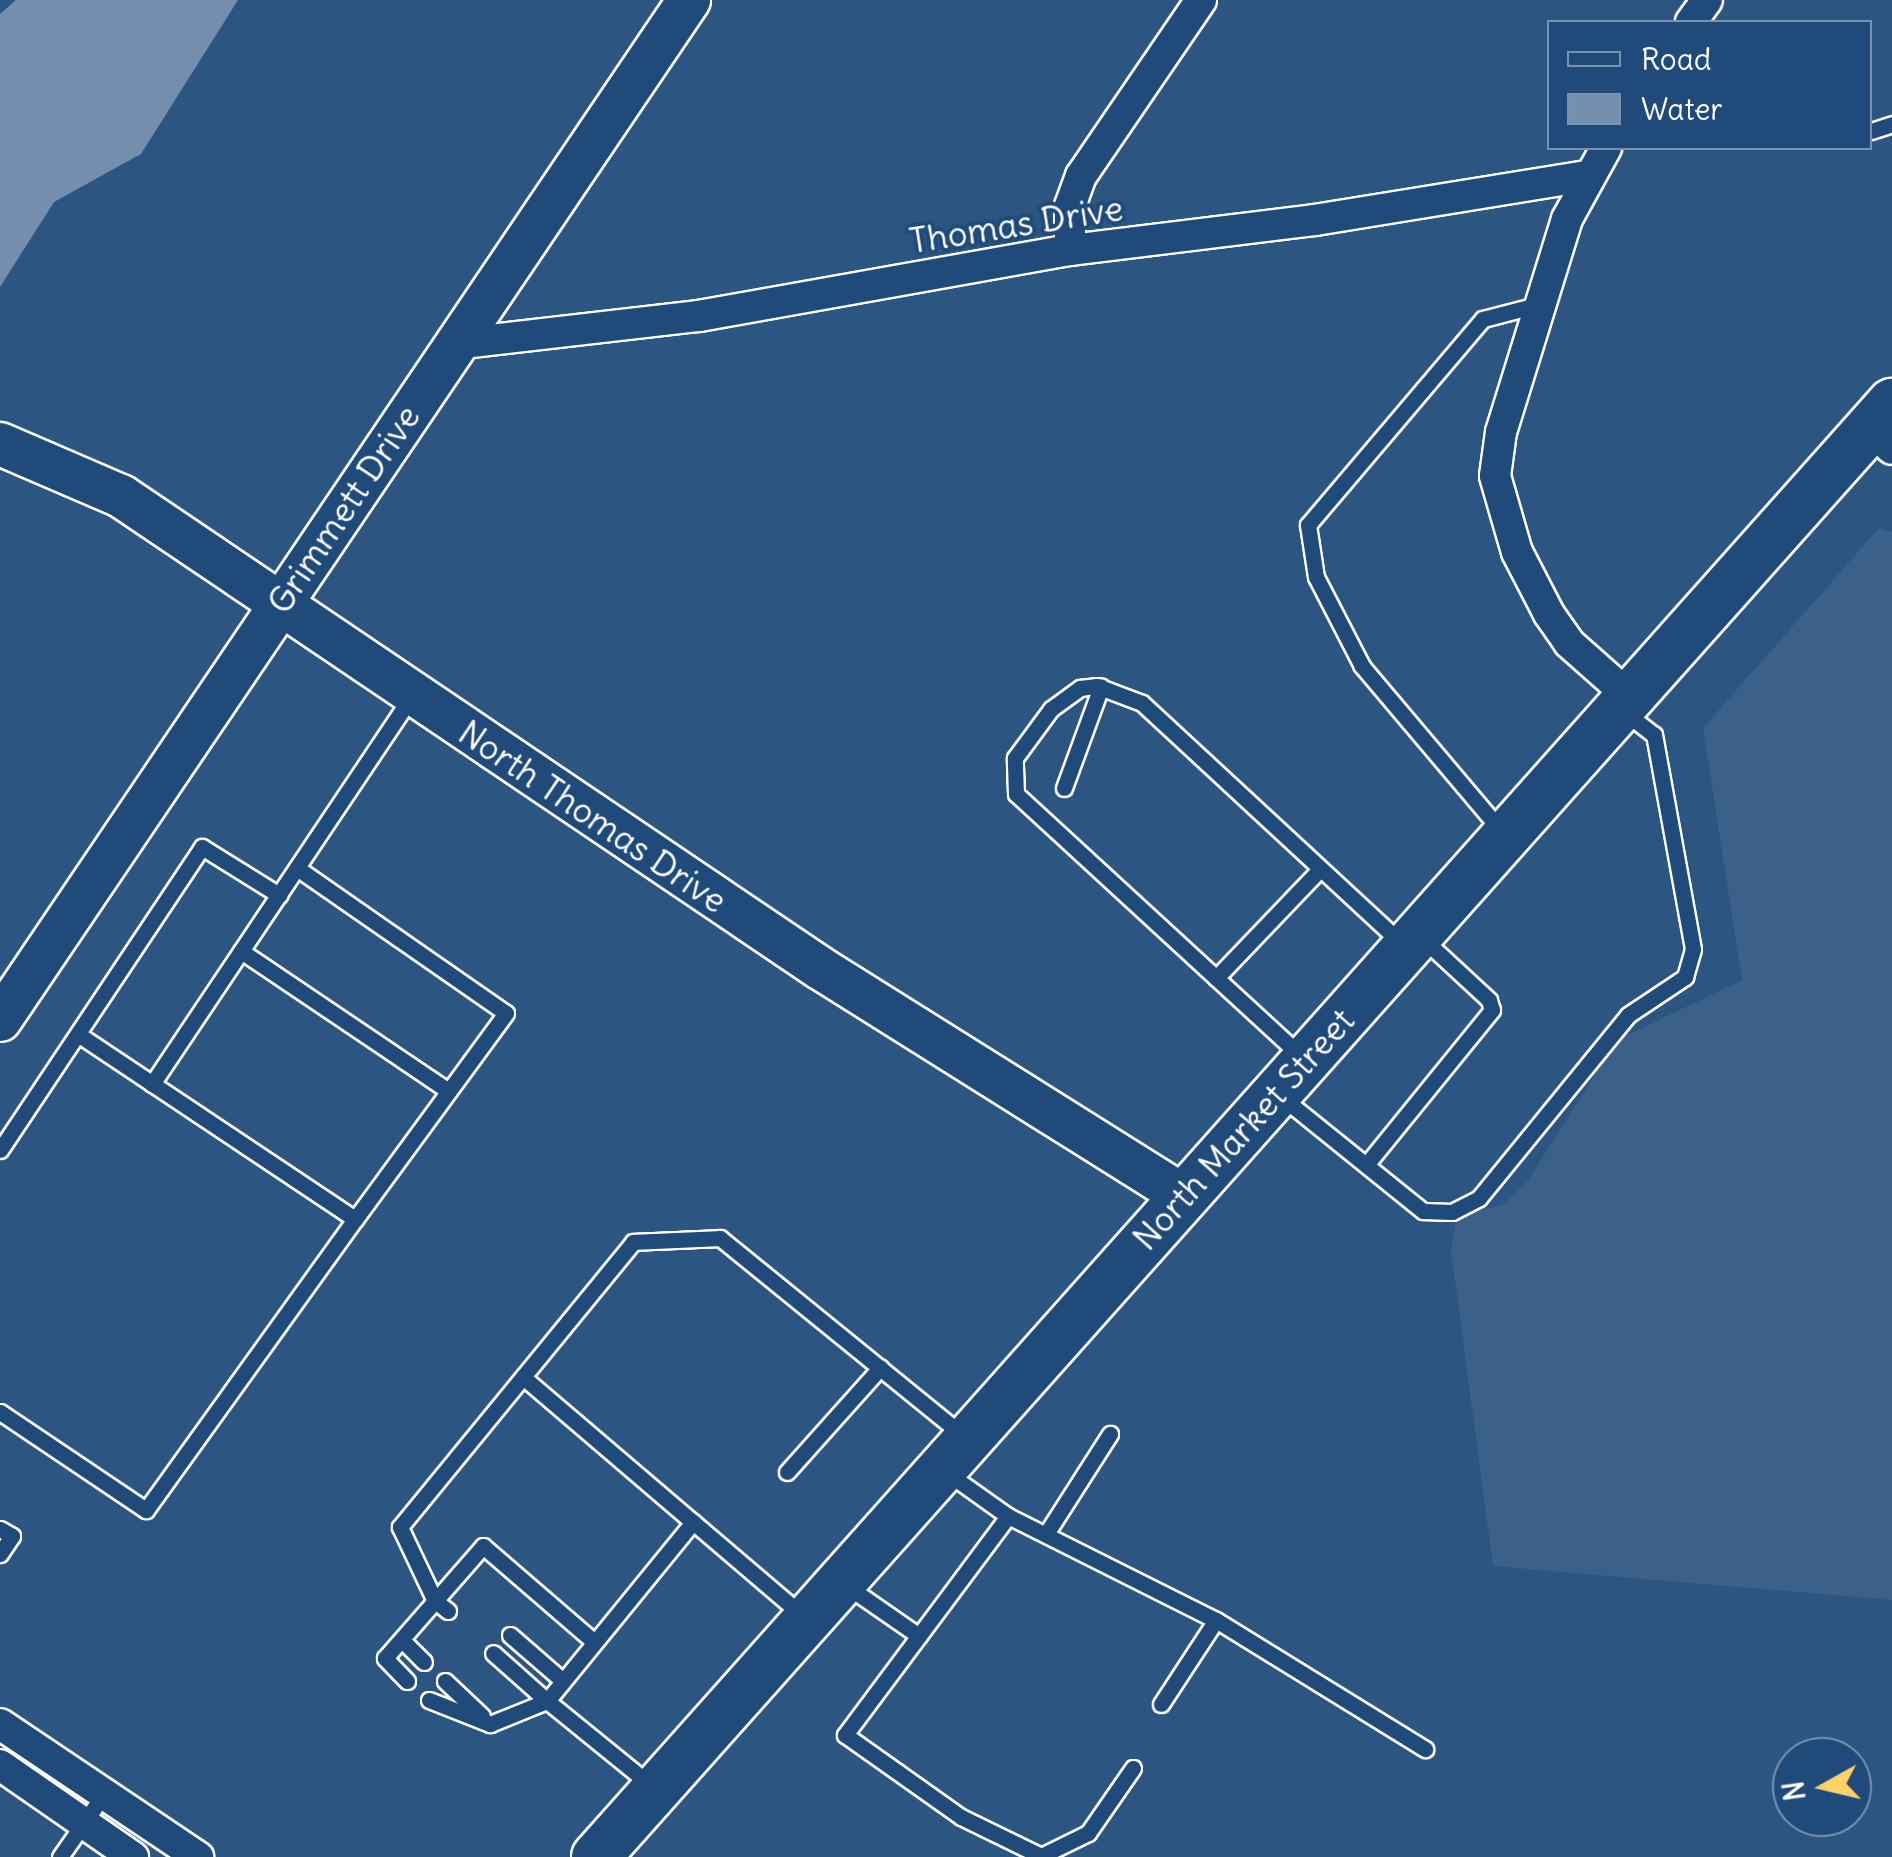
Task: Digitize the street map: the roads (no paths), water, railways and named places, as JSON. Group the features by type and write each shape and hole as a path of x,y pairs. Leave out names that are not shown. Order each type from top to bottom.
{"main road":[{"name":"North Market Street","path":"596,1857 1625,702 1885,427"}],"street":[{"name":"Grimmett Drive","path":"0,1020 689,0"},
{"path":"1070,250 1070,206 1082,176 1202,0"},
{"path":"1605,150 1588,176 1541,304 1495,458 1498,503 1549,614 1569,643 1625,702"},
{"name":"Thomas Drive","path":"456,344 699,316 1070,250 1315,220 1588,176"},
{"name":"North Thomas Drive","path":"0,444 92,479 820,968 1184,1196"},
{"path":"0,1724 198,1857"},
{"path":"0,1766 133,1857"}],"lane":[{"path":"1872,131 1892,124"},
{"path":"1505,836 1362,666 1316,577 1308,525 1483,318 1541,304"},
{"path":"1366,1165 1492,1010 1489,1000 1320,869 1142,704 1101,687 1080,688 1051,709 1015,758 1016,794 1216,978 1290,1076 1366,1165 1424,1210 1452,1212 1480,1198 1628,1015 1694,964 1654,735 1625,702"},
{"path":"1064,788 1101,687"},
{"path":"152,1084 412,695"},
{"path":"0,1150 202,847 279,895"},
{"path":"0,1412 146,1510 506,1013 298,868"},
{"path":"1216,978 1320,869"},
{"path":"241,952 447,1090"},
{"path":"78,1034 355,1219"},
{"path":"442,1606 400,1528 633,1242 720,1238 880,1368 1008,1516 1216,1620 1424,1749"},
{"path":"787,1472 880,1368"},
{"path":"523,1377 808,1620"},
{"path":"1046,1534 1110,1434"},
{"path":"1008,1516 845,1735 961,1817 1040,1856 1088,1833 1133,1768"},
{"path":"429,1700 490,1724 547,1701 693,1522"},
{"path":"0,1529 12,1536 0,1554"},
{"path":"407,1681 386,1658 442,1606 483,1546 594,1641"},
{"path":"841,1582 918,1636"},
{"path":"1161,1704 1216,1620"},
{"path":"510,1635 563,1681"},
{"path":"402,1640 424,1662"},
{"path":"493,1653 656,1789"},
{"path":"445,1681 490,1724"},
{"path":"61,1857 104,1794"}],"water":[{"path":"16,0 238,0 141,154 54,202 0,287 0,14"}]}
